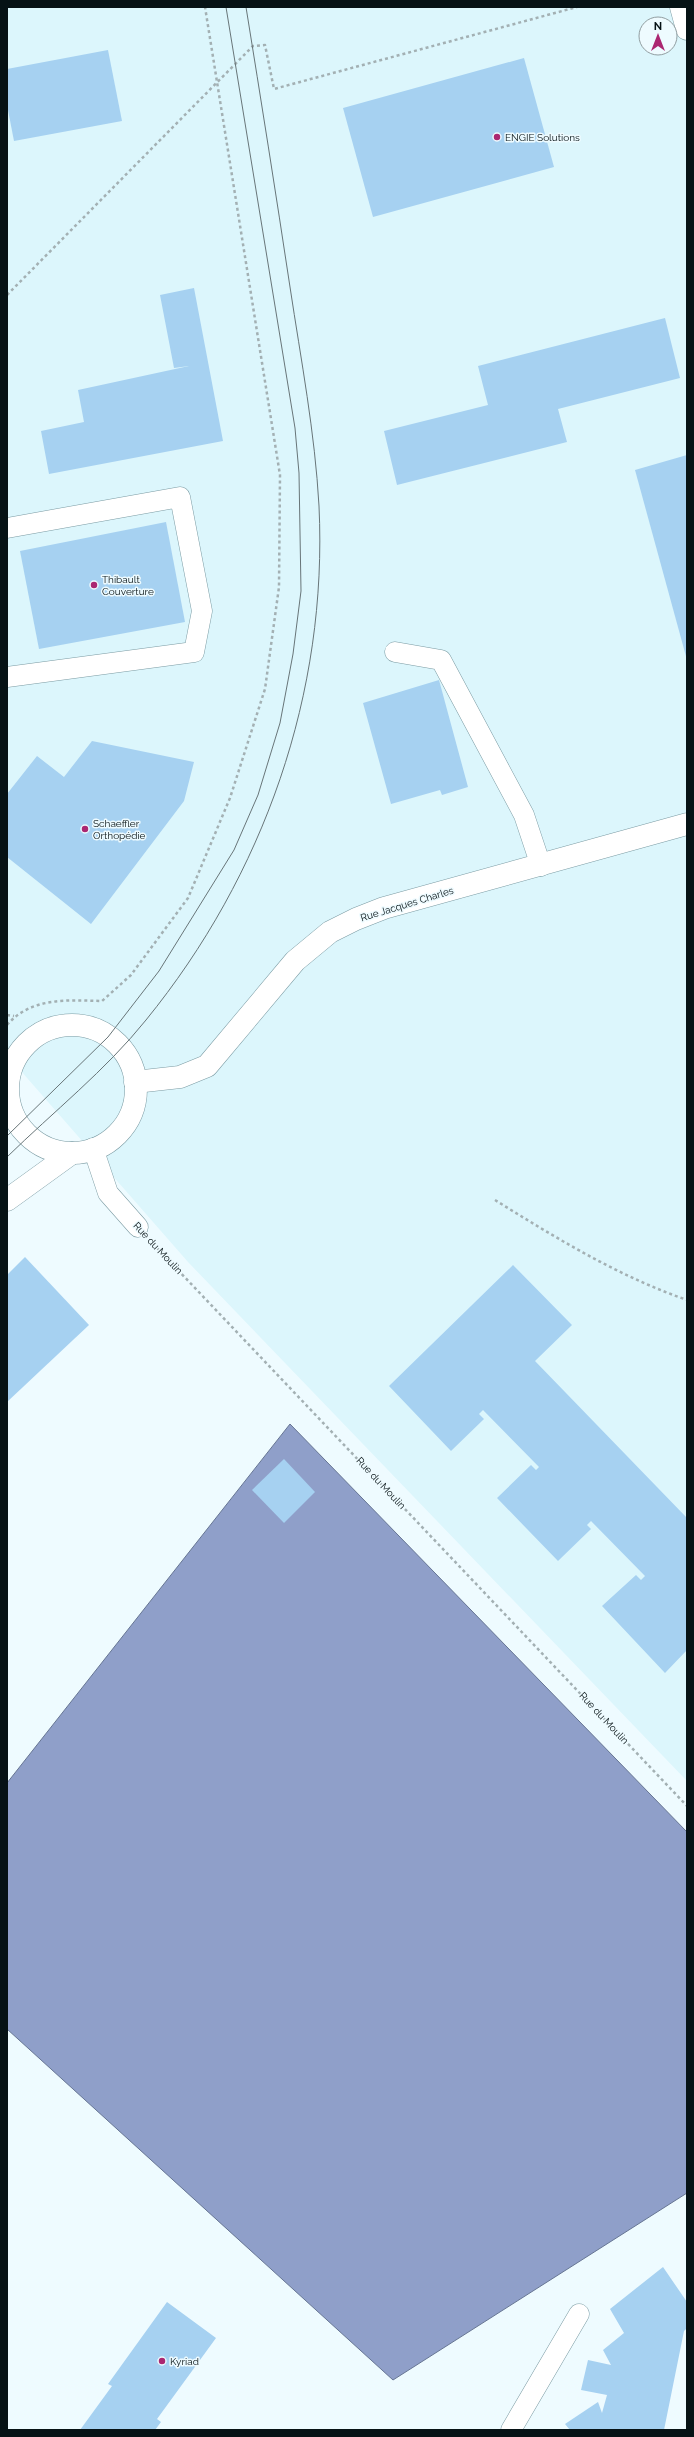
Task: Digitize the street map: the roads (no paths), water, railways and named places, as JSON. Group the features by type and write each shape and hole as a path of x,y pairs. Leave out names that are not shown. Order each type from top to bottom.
{"street":[{"path":"681,7 687,29"},
{"name":"Rue Jacques Charles","path":"135,1082 180,1077 207,1066 295,961 330,932 384,908 541,866 687,824"},
{"path":"69,1025 90,1028 108,1036 121,1048 130,1064 135,1082 135,1099 130,1115 121,1130 108,1141 93,1148 72,1153 56,1151 29,1136 16,1120 8,1104 8,1087 12,1052 49,1029 69,1025"},
{"path":"7,1200 72,1153"}],"lane":[{"path":"7,528 180,497 202,611 194,652 7,676"},
{"path":"395,652 441,660 524,814 541,866"},
{"name":"Rue du Moulin","path":"93,1148 108,1193 138,1227"},
{"path":"511,2430 579,2314"}],"water":[{"path":"290,1424 687,1832 687,2193 393,2380 7,2029 7,1783"}],"tram line":[{"path":"7,1136 108,1037 159,971 234,850 258,795 280,723 293,654 301,591 299,473 295,428 226,7"},
{"path":"7,1157 114,1056 146,1020 188,964 224,905 255,843 280,779 299,713 312,645 319,576 319,506 317,479 307,396 246,7"}],"place":[{"name":"ENGIE Solutions","path":"497,137"},
{"name":"Thibault Couverture","path":"94,585"},
{"name":"Schaeffler Orthopédie","path":"85,829"},
{"name":"Kyriad","path":"162,2361"}]}
